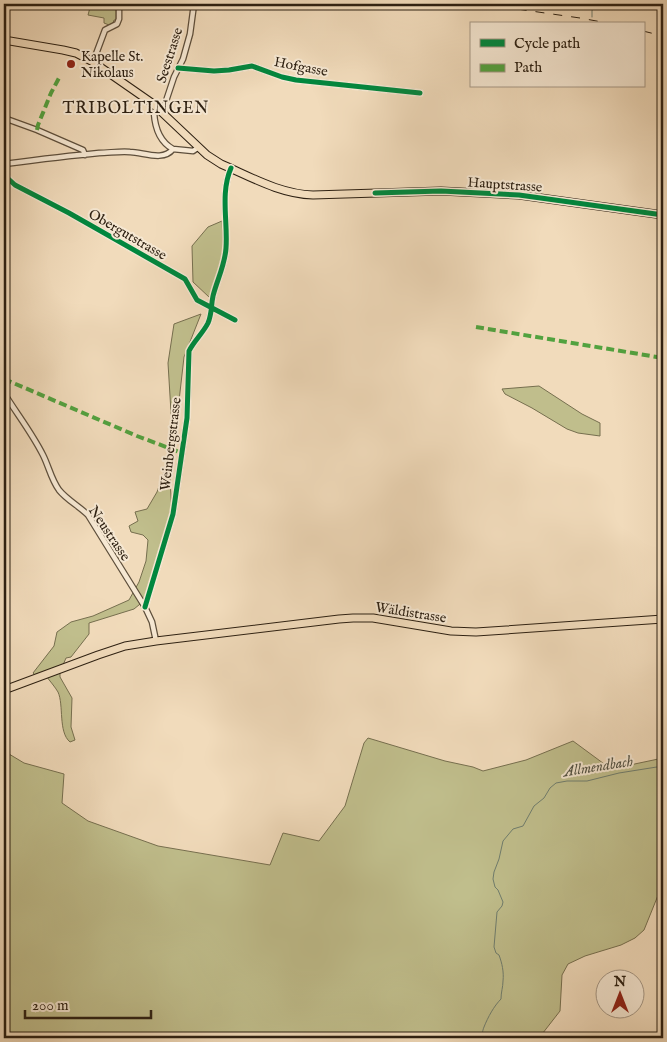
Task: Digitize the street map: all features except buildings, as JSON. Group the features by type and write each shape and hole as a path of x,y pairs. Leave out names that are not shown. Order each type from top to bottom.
{"main road":[{"name":"Hauptstrasse","path":"4,40 63,50 93,62 159,110 214,160 277,189 291,193 303,195 441,191 519,195 663,215"},
{"name":"Wäldistrasse","path":"4,690 125,646 353,618 384,620 451,631 476,632 663,619"}],"street":[{"name":"Seestrasse","path":"159,110 166,101 172,81 183,59 194,4"},
{"path":"93,62 105,30 117,24 119,8"},
{"name":"Hofgasse","path":"178,68 214,71 252,66 296,80 420,93"},
{"path":"159,110 156,110 154,115 157,131 165,143 173,149 192,151 199,147"},
{"path":"4,118 83,150 85,154"},
{"path":"4,164 85,154 133,152 157,156 171,152 173,149"},
{"name":"Weinbergstrasse","path":"144,605 173,514 187,418 189,351 208,323 213,297 225,261 226,185 231,168"},
{"name":"Obergutstrasse","path":"4,175 16,184 184,279 196,300 235,320"},
{"name":"Neustrasse","path":"4,393 36,442 59,490 88,515 138,595 152,622 156,641"}],"shaded area":[{"path":"91,4 116,4 116,20 109,25 104,23 104,18 88,15"},
{"path":"222,221 224,253 222,265 209,297 193,282 192,246 208,227"},
{"path":"201,314 184,357 170,480 172,513 145,600 134,609 89,623 89,634 71,657 66,658 63,665 35,675 33,673 54,646 57,632 71,622 93,616 129,600 139,582 146,561 148,540 143,535 131,532 129,526 138,521 135,512 147,509 157,492 168,461 172,429 168,363 174,324"},
{"path":"539,386 582,414 600,423 600,436 578,433 567,429 505,394 502,389"},
{"path":"60,671 60,677 72,698 71,727 75,740 70,742 64,732 60,697 46,676"},
{"path":"368,738 483,771 526,760 573,741 611,769 663,758 663,883 644,930 635,938 621,945 585,956 568,964 562,975 560,1011 539,1038 4,1038 4,751 24,763 64,774 62,803 88,821 158,846 270,865 283,833 319,841 345,806 364,743"}],"waterway":[{"path":"592,17 593,4"},
{"path":"181,59 187,35"},
{"name":"Allmendbach","path":"479,1038 491,1012 501,999 503,985 502,964 494,947 497,912 503,902 493,879 503,841 513,829 523,826 534,806 544,798 550,788 556,783 587,781 619,773 663,766"}],"railway":[{"path":"482,4 602,22"},
{"path":"644,31 663,36"}],"marked path":[{"path":"119,8 120,4"},
{"path":"37,130 51,93 59,78"},
{"path":"476,327 663,358"},
{"path":"4,379 137,436 182,453"}],"cycle path":[{"path":"178,68 214,71 252,66 296,80 420,93"},
{"path":"145,607 173,514 187,418 189,351 209,320 213,296 223,266 226,238 225,197 231,168"},
{"path":"4,175 15,185 69,213 185,279 197,300 235,320"},
{"path":"375,193 441,191 519,195 663,215"}],"place":[{"name":"Kapelle St. Nikolaus","path":"71,64"}],"district":[{"name":"TRIBOLTINGEN","path":"136,107"}]}
